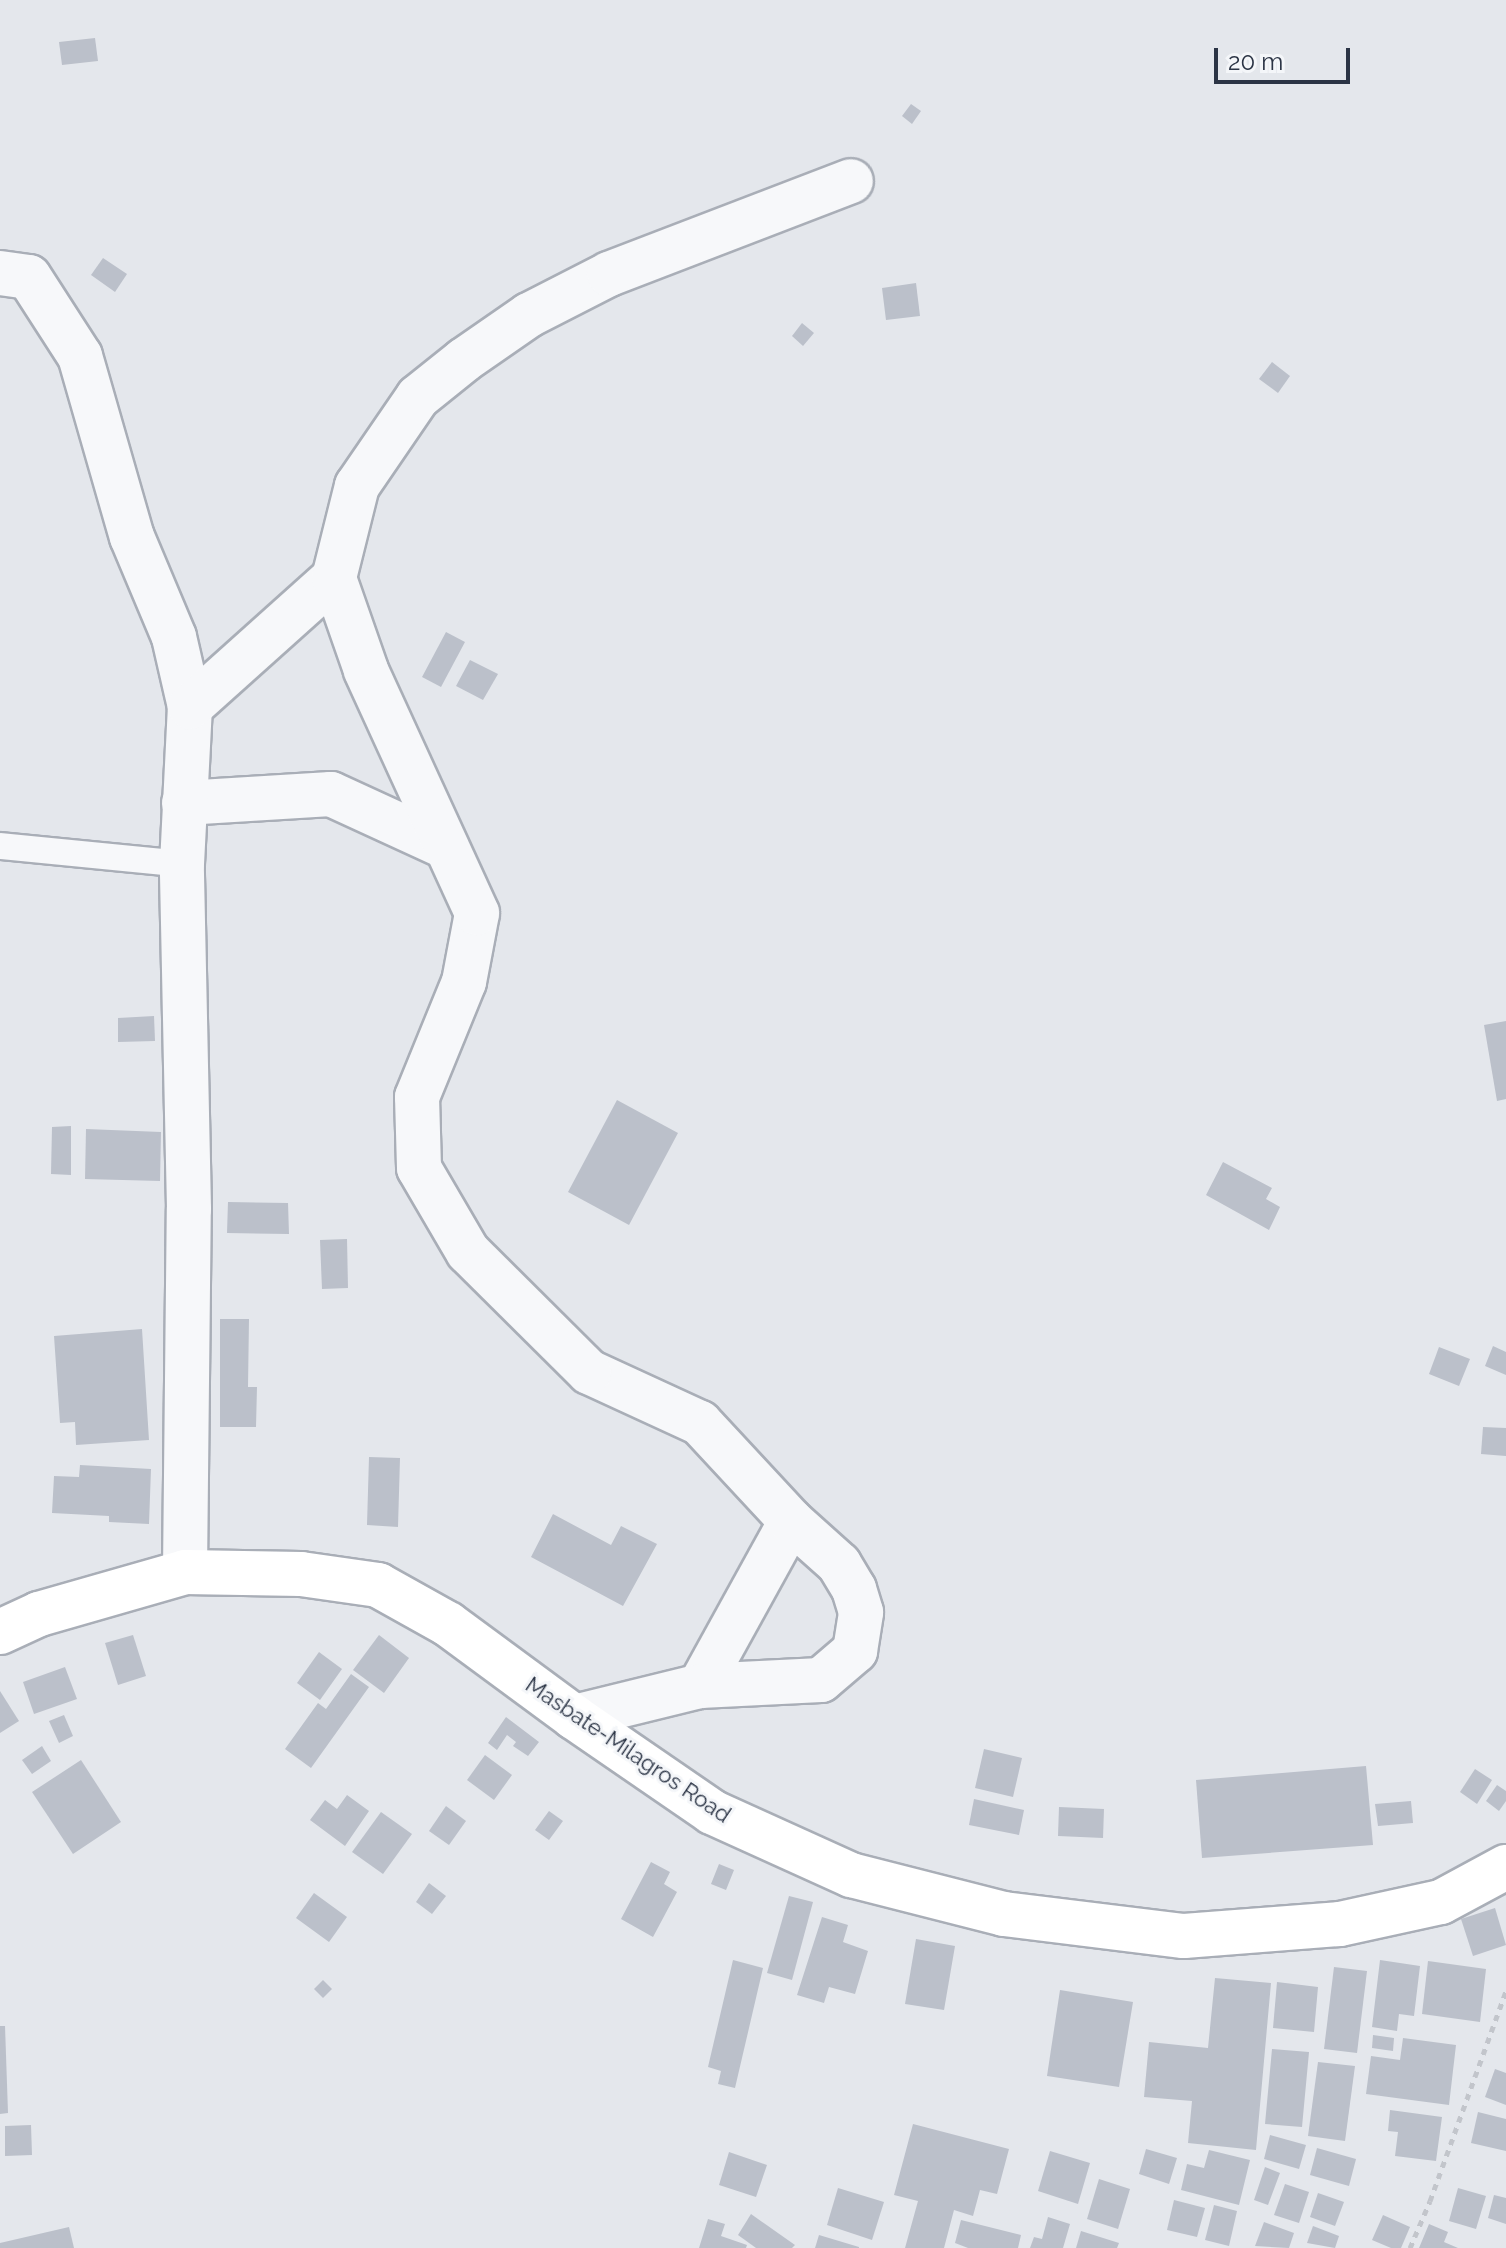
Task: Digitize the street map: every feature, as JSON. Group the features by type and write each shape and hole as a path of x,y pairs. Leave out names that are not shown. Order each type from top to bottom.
{"main road":[{"name":"Masbate-Milagros Road","path":"0,1632 39,1614 185,1572 301,1574 378,1585 448,1624 574,1717 712,1812 851,1875 1004,1914 1184,1936 1340,1924 1441,1902 1506,1867"}],"street":[{"path":"574,1717 700,1686 821,1680 855,1651 861,1612 854,1589 839,1564 791,1521 700,1423 589,1372 468,1252 419,1168 417,1097 464,982 477,913 366,670 334,578 357,486 418,397 464,360 529,315 609,274 851,181"},
{"path":"0,273 29,277 80,356 132,537 174,637 190,707 182,864 189,1209 185,1572"},
{"path":"190,707 334,578"},
{"path":"184,803 331,794 446,847"},
{"path":"700,1686 791,1521"}],"lane":[{"path":"0,846 182,864"}],"path":[{"path":"1410,2248 1506,1991"}],"building":[{"path":"95,38 98,61 62,65 59,42"},
{"path":"911,104 921,111 912,124 902,116"},
{"path":"103,258 127,274 115,292 91,275"},
{"path":"916,283 920,316 886,320 882,288"},
{"path":"802,323 814,333 803,346 792,336"},
{"path":"1272,362 1290,376 1278,393 1259,379"},
{"path":"446,632 465,642 441,687 422,677"},
{"path":"470,660 498,674 483,700 456,686"},
{"path":"154,1016 155,1041 118,1042 118,1018"},
{"path":"1506,1021 1506,1099 1497,1101 1484,1025"},
{"path":"617,1100 678,1133 629,1225 568,1192"},
{"path":"71,1126 71,1175 51,1174 52,1127"},
{"path":"86,1129 161,1132 160,1181 85,1179"},
{"path":"1223,1162 1272,1188 1266,1199 1280,1207 1269,1230 1206,1195"},
{"path":"228,1202 288,1203 289,1234 227,1233"},
{"path":"347,1239 348,1288 322,1289 320,1240"},
{"path":"220,1319 249,1319 248,1387 257,1387 256,1427 220,1427"},
{"path":"142,1329 149,1440 76,1445 75,1422 60,1423 54,1336"},
{"path":"1493,1346 1506,1352 1506,1375 1485,1366"},
{"path":"1439,1347 1470,1359 1459,1386 1429,1374"},
{"path":"1483,1427 1506,1428 1506,1456 1481,1454"},
{"path":"369,1457 400,1458 398,1527 367,1525"},
{"path":"80,1465 151,1469 149,1524 109,1522 109,1516 52,1513 54,1476 79,1477"},
{"path":"553,1514 611,1545 621,1526 657,1544 623,1606 531,1557"},
{"path":"133,1635 146,1676 118,1685 105,1643"},
{"path":"379,1635 409,1658 384,1693 353,1670"},
{"path":"319,1652 342,1669 320,1700 297,1683"},
{"path":"65,1667 77,1699 34,1714 23,1682"},
{"path":"351,1674 369,1687 311,1768 285,1749 318,1703 326,1709"},
{"path":"0,1691 19,1721 0,1733"},
{"path":"64,1715 73,1736 59,1743 49,1721"},
{"path":"506,1717 539,1742 528,1756 513,1746 516,1742 507,1735 497,1750 488,1743"},
{"path":"42,1746 51,1761 32,1774 22,1760"},
{"path":"984,1749 1022,1758 1013,1797 975,1788"},
{"path":"485,1755 512,1775 494,1800 467,1780"},
{"path":"81,1760 121,1822 73,1854 32,1792"},
{"path":"1366,1766 1373,1845 1202,1858 1196,1780"},
{"path":"1475,1769 1492,1780 1477,1804 1460,1792"},
{"path":"1497,1785 1506,1791 1506,1801 1499,1811 1486,1801"},
{"path":"347,1795 369,1811 345,1846 310,1820 325,1800 337,1809"},
{"path":"974,1799 1024,1810 1019,1835 969,1825"},
{"path":"1411,1801 1413,1823 1378,1826 1375,1804"},
{"path":"446,1806 466,1821 449,1845 429,1831"},
{"path":"1059,1807 1104,1809 1103,1838 1058,1836"},
{"path":"549,1811 563,1821 549,1840 535,1830"},
{"path":"381,1812 412,1834 383,1874 352,1852"},
{"path":"651,1862 670,1872 664,1884 677,1892 653,1937 621,1919"},
{"path":"719,1864 734,1870 726,1890 711,1884"},
{"path":"429,1883 446,1896 432,1914 416,1902"},
{"path":"314,1893 347,1917 329,1942 296,1918"},
{"path":"789,1896 813,1902 792,1980 767,1973"},
{"path":"1495,1908 1506,1945 1473,1956 1461,1919"},
{"path":"822,1917 848,1925 843,1942 868,1951 855,1994 829,1987 824,2003 797,1995"},
{"path":"916,1939 955,1946 944,2010 905,2004"},
{"path":"733,1960 763,1968 735,2088 718,2084 721,2071 708,2067"},
{"path":"1380,1960 1420,1966 1414,2016 1399,2014 1397,2031 1372,2027"},
{"path":"1428,1961 1486,1969 1480,2022 1422,2014"},
{"path":"1334,1967 1367,1971 1357,2053 1324,2049"},
{"path":"1215,1978 1271,1983 1256,2150 1188,2143 1192,2101 1144,2097 1149,2042 1208,2048"},
{"path":"323,1980 332,1989 323,1998 314,1989"},
{"path":"1277,1982 1318,1987 1314,2032 1273,2028"},
{"path":"1060,1990 1133,2002 1119,2087 1047,2076"},
{"path":"0,2026 5,2026 8,2113 0,2114"},
{"path":"1373,2035 1394,2038 1393,2051 1372,2048"},
{"path":"1403,2038 1456,2045 1449,2105 1366,2094 1371,2056 1400,2060"},
{"path":"1272,2049 1309,2052 1302,2127 1265,2124"},
{"path":"1318,2062 1355,2066 1345,2141 1308,2136"},
{"path":"1495,2069 1506,2073 1506,2105 1485,2097"},
{"path":"1390,2110 1442,2117 1436,2161 1395,2156 1398,2132 1388,2131"},
{"path":"1478,2112 1506,2119 1506,2151 1471,2143"},
{"path":"913,2124 1009,2149 997,2194 980,2190 973,2216 954,2210 944,2248 905,2248 918,2201 894,2195"},
{"path":"31,2125 32,2155 5,2156 5,2126"},
{"path":"1270,2135 1306,2145 1299,2169 1264,2159"},
{"path":"1317,2148 1356,2159 1349,2186 1310,2175"},
{"path":"1146,2149 1177,2158 1169,2184 1139,2174"},
{"path":"1209,2150 1250,2160 1239,2205 1181,2190 1187,2164 1204,2168"},
{"path":"1050,2151 1090,2163 1078,2204 1038,2191"},
{"path":"729,2152 767,2165 756,2197 719,2185"},
{"path":"1265,2167 1280,2173 1268,2205 1254,2200"},
{"path":"1099,2179 1130,2189 1118,2229 1087,2219"},
{"path":"1285,2184 1309,2192 1299,2223 1274,2215"},
{"path":"838,2188 884,2202 872,2240 827,2225"},
{"path":"1458,2188 1486,2196 1476,2229 1449,2221"},
{"path":"1318,2193 1344,2202 1335,2226 1310,2217"},
{"path":"1494,2195 1506,2198 1506,2224 1488,2218"},
{"path":"1174,2200 1205,2208 1197,2237 1167,2230"},
{"path":"1214,2205 1237,2211 1229,2246 1205,2240"},
{"path":"751,2214 795,2245 792,2248 756,2248 738,2235"},
{"path":"1383,2215 1410,2227 1401,2248 1391,2248 1372,2240"},
{"path":"1048,2217 1070,2224 1063,2248 1030,2248 1034,2237 1042,2239"},
{"path":"708,2219 725,2224 721,2236 747,2245 746,2248 699,2248"},
{"path":"961,2220 1021,2235 1018,2248 968,2248 955,2243"},
{"path":"1264,2222 1294,2233 1289,2248 1255,2246"},
{"path":"1429,2224 1448,2232 1444,2242 1458,2248 1419,2248"},
{"path":"1313,2226 1339,2236 1335,2248 1307,2243"},
{"path":"69,2227 74,2248 0,2248 0,2243"},
{"path":"1081,2231 1119,2243 1117,2248 1076,2248"},
{"path":"819,2235 859,2247 859,2248 815,2248"}]}
